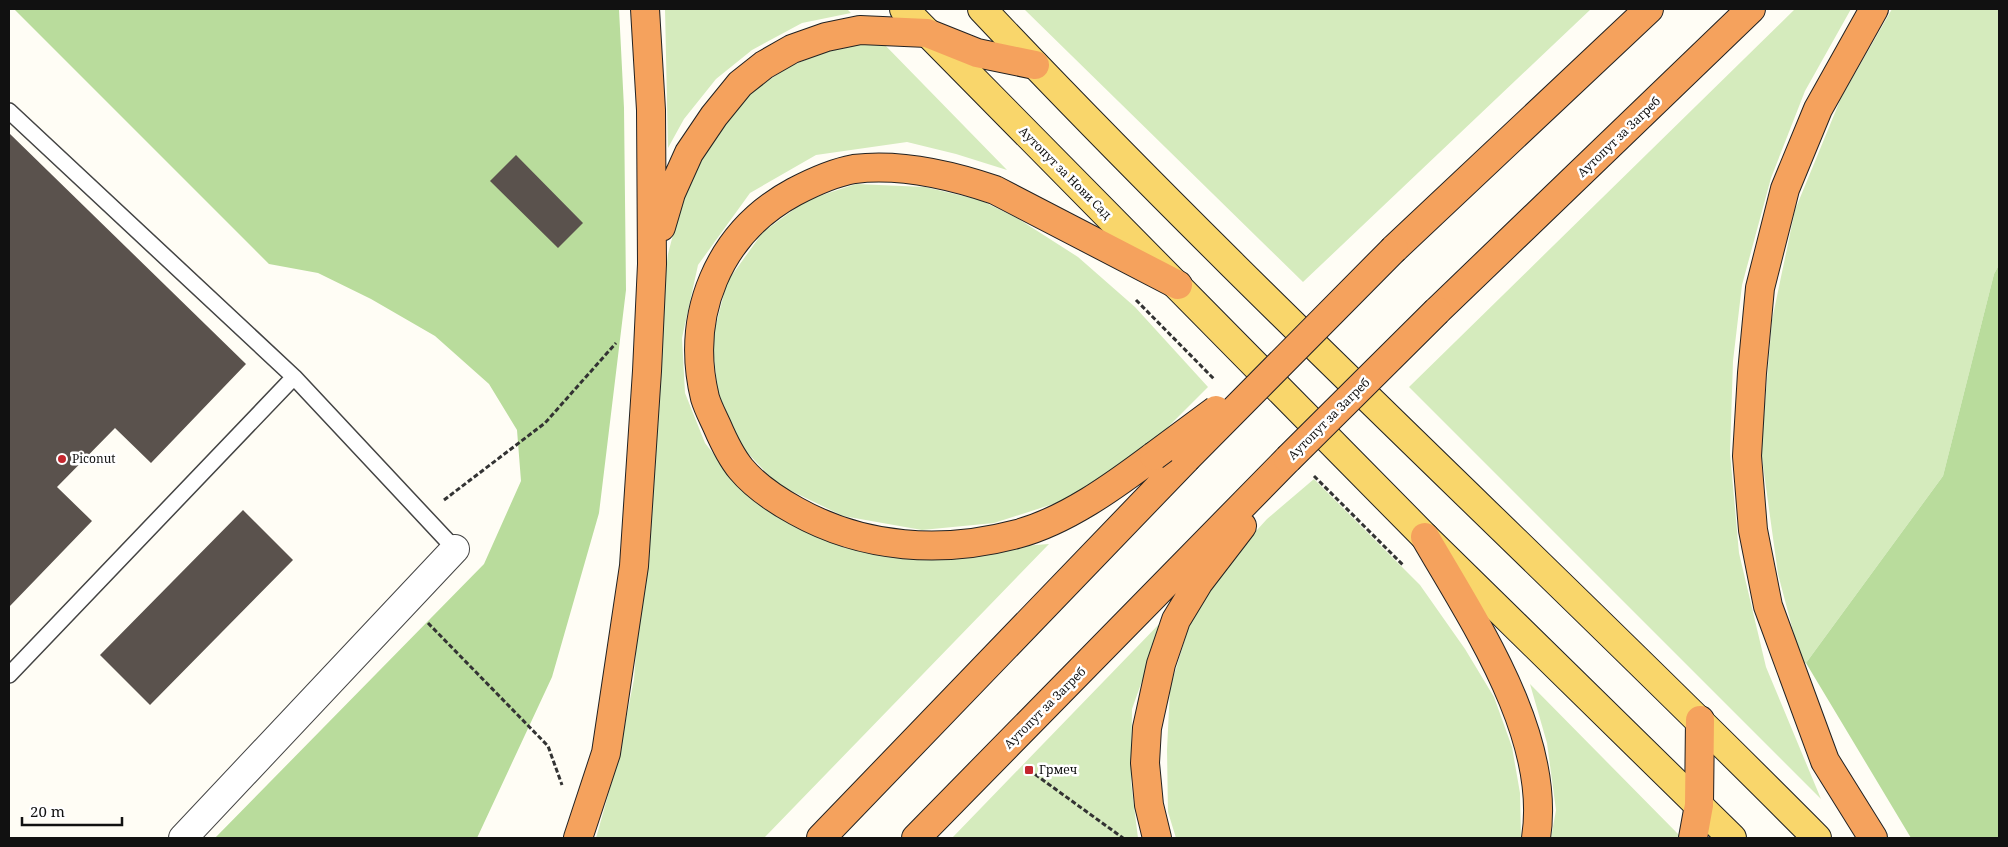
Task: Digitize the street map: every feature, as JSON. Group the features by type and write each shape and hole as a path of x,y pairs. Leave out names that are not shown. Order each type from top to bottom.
{"highway":[{"path":"578,838 606,753 634,566 652,264 652,110 645,9"},
{"path":"821,838 1186,459 1394,249 1649,9"},
{"name":"Аутопут за Загреб","path":"916,838 1288,459 1437,311 1751,9"},
{"path":"1873,838 1824,761 1768,606 1753,530 1747,456 1760,288 1785,189 1818,109 1874,9"},
{"path":"652,264 671,193 689,153 714,116 740,84 764,65 792,49 826,37 860,30 927,33 977,53 1035,65"},
{"path":"1178,285 995,190 964,179 931,172 891,168 854,170 817,179 783,198 753,221 731,247 716,269 705,304 699,335 700,368 706,400 721,438 740,468 761,488 782,504 813,521 845,534 875,541 940,546 984,541 1019,534 1054,519 1094,498 1125,478 1290,356"},
{"path":"1157,838 1150,805 1145,763 1147,728 1162,664 1176,620 1199,582 1231,543 1288,459"},
{"path":"1425,537 1482,636 1506,684 1528,742 1537,789 1536,838"},
{"path":"1693,838 1699,804 1700,720"}],"main road":[{"name":"Аутопут за Нови Сад","path":"904,9 1425,537 1732,838"},
{"path":"982,9 1264,296 1700,720 1817,838"}],"street":[{"path":"183,838 455,549"}],"lane":[{"path":"9,111 294,377 455,549"},
{"path":"9,676 294,377"}],"path":[{"path":"1133,298 1216,380"},
{"path":"424,516 545,423 629,329 649,329"},
{"path":"1311,473 1408,570"},
{"path":"406,601 548,746 564,791"},
{"path":"1029,770 1123,838"}],"green space":[{"path":"14,9 619,9 624,108 626,290 599,513 552,677 477,838 215,838 484,564 521,481 517,430 489,384 435,336 371,299 318,273 269,264"},
{"path":"665,9 847,9 851,13 802,23 752,50 716,79 684,119 668,148"},
{"path":"1024,9 1591,9 1303,282"},
{"path":"1795,9 1851,9 1805,91 1771,178 1742,285 1733,361 1730,453 1739,553 1766,667 1821,799 1409,387"},
{"path":"1892,9 1999,9 1999,265 1994,274 1943,476 1806,663 1802,665 1778,574 1761,451 1772,320 1795,210 1841,98"},
{"path":"881,41 1007,170 956,154 907,142 816,155 750,193 698,265 682,338 685,393 705,443 741,489 787,523 845,548 944,552 1049,544 764,838 596,838 618,760 634,679 661,311 668,254 685,188 712,137 743,98 788,67 837,47"},
{"path":"856,184 925,187 980,200 1017,218 1078,257 1135,307 1208,387 1136,459 1075,497 994,523 922,530 843,516 777,484 741,446 718,393 712,340 727,282 763,232 807,200"},
{"path":"1999,265 1999,838 1911,838 1806,663 1943,476 1994,274"},
{"path":"1314,479 1420,585 1465,649 1494,697 1512,747 1520,793 1521,838 1176,838 1168,812 1167,750 1170,688 1190,623 1218,573 1267,519"},
{"path":"1164,619 1132,709 1131,782 1138,838 952,838"},
{"path":"1530,684 1680,838 1551,838 1556,810 1547,743"}],"building":[{"path":"9,133 246,364 151,463 115,428 57,487 92,521 9,607"},
{"path":"516,155 583,223 558,248 490,181"},
{"path":"243,510 293,560 150,705 100,655"}],"place":[{"name":"Piconut","path":"62,459"},
{"name":"Грмеч","path":"1029,770"}]}
